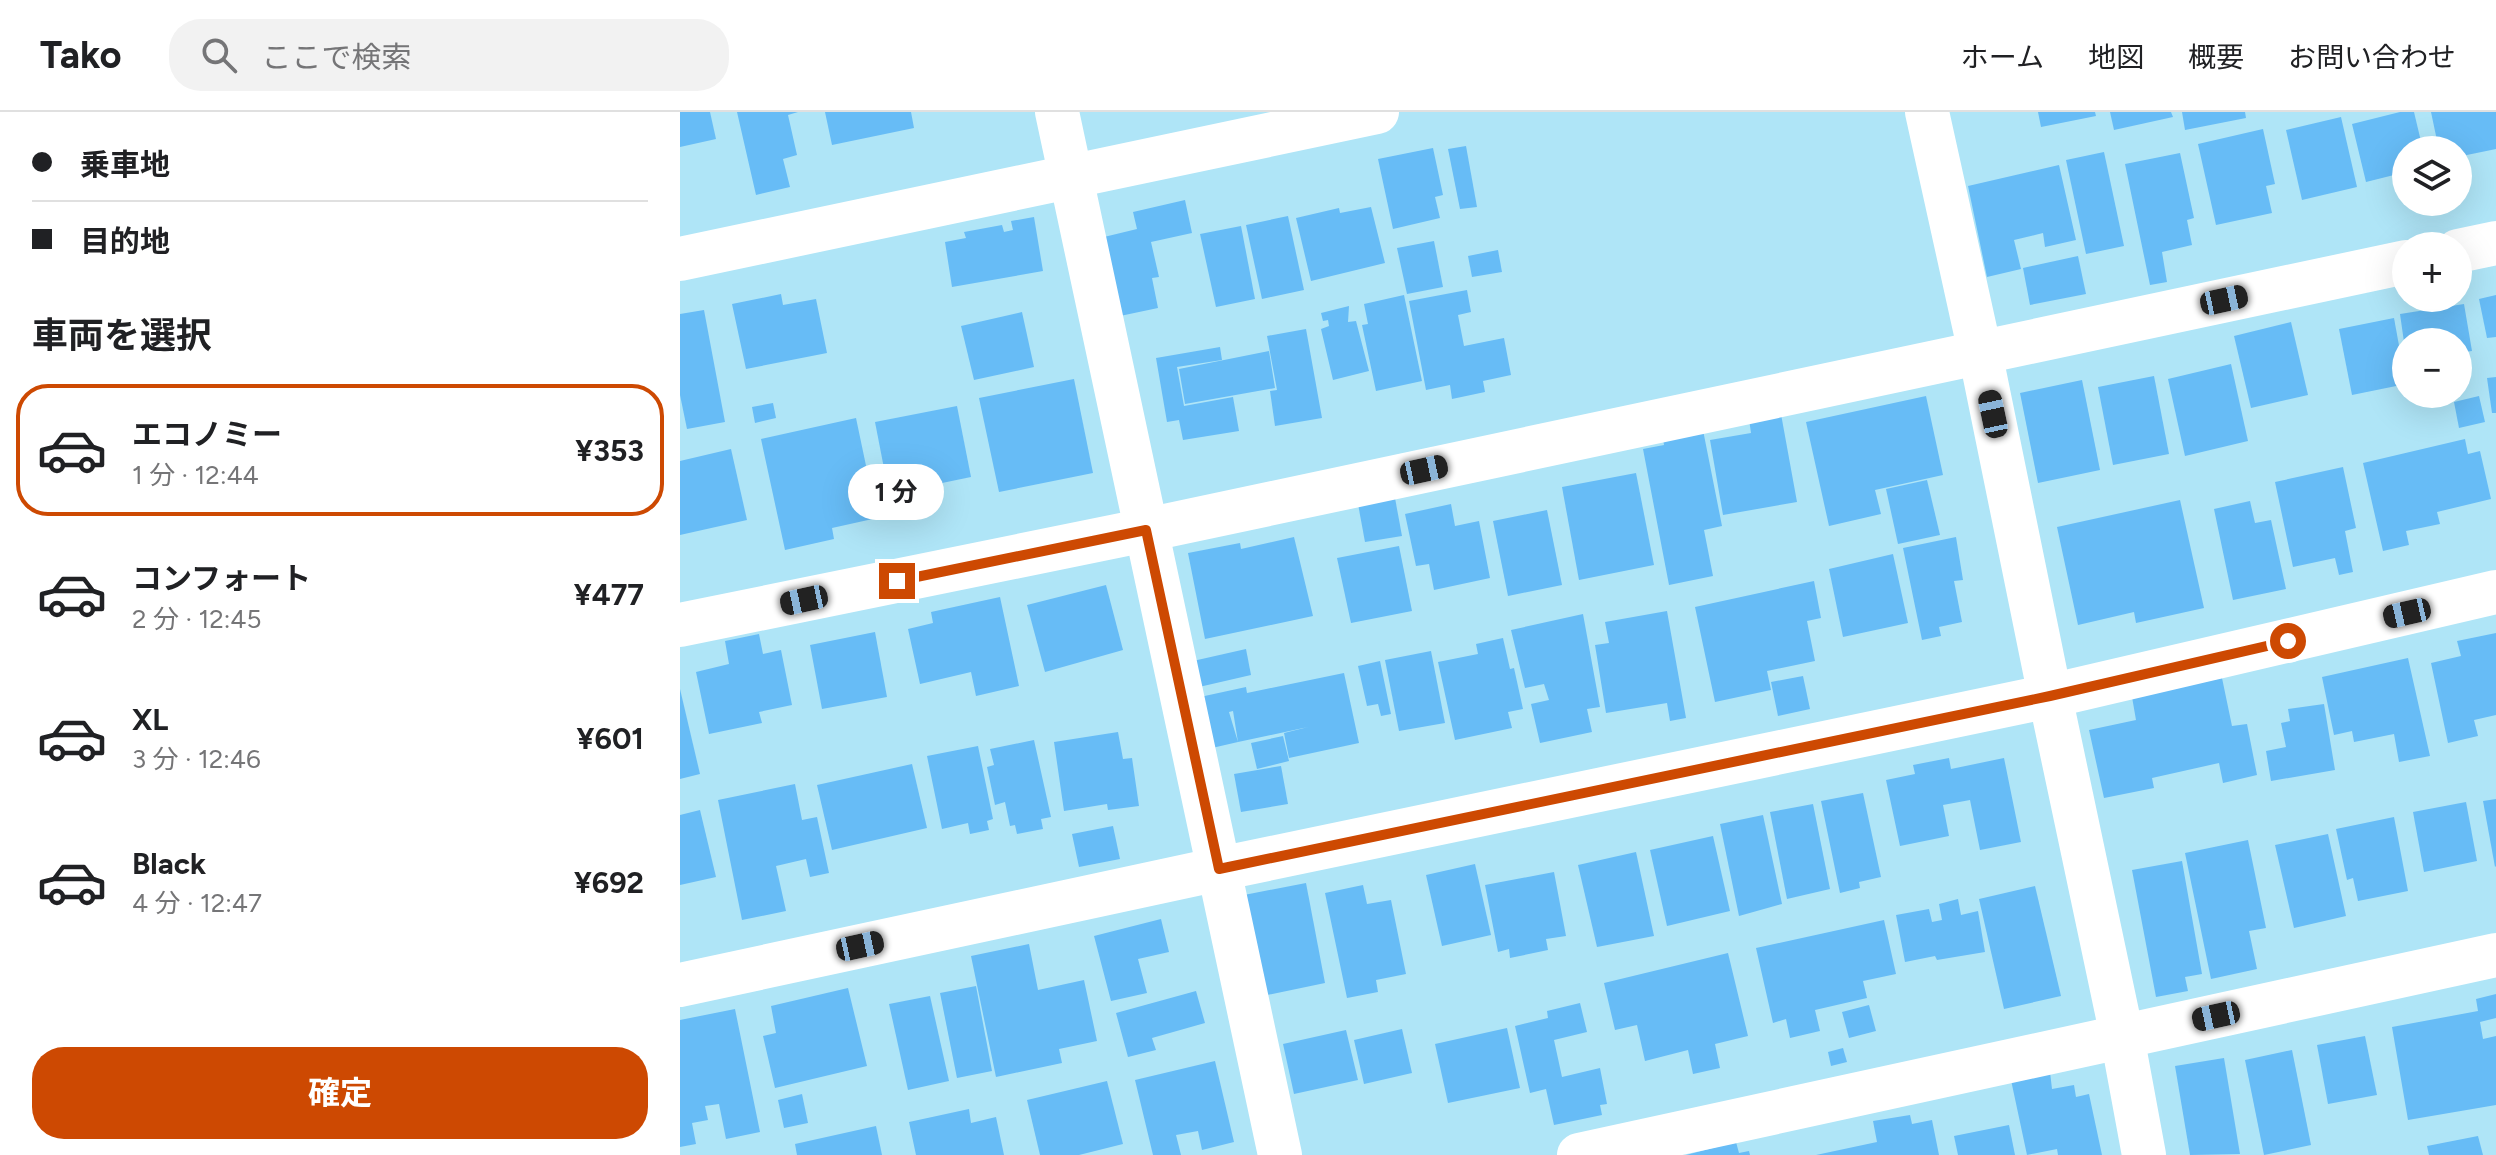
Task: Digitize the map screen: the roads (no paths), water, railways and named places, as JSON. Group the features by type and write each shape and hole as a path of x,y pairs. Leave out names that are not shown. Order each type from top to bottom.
{"street":[{"path":"1057,112 1280,1155"},
{"path":"680,259 1377,112"},
{"path":"1927,112 1980,352 2144,1155"},
{"path":"2472,248 2496,243"},
{"path":"680,625 1146,530 2392,265"},
{"path":"680,985 2050,696 2496,592"},
{"path":"1579,1155 2496,955"}]}
